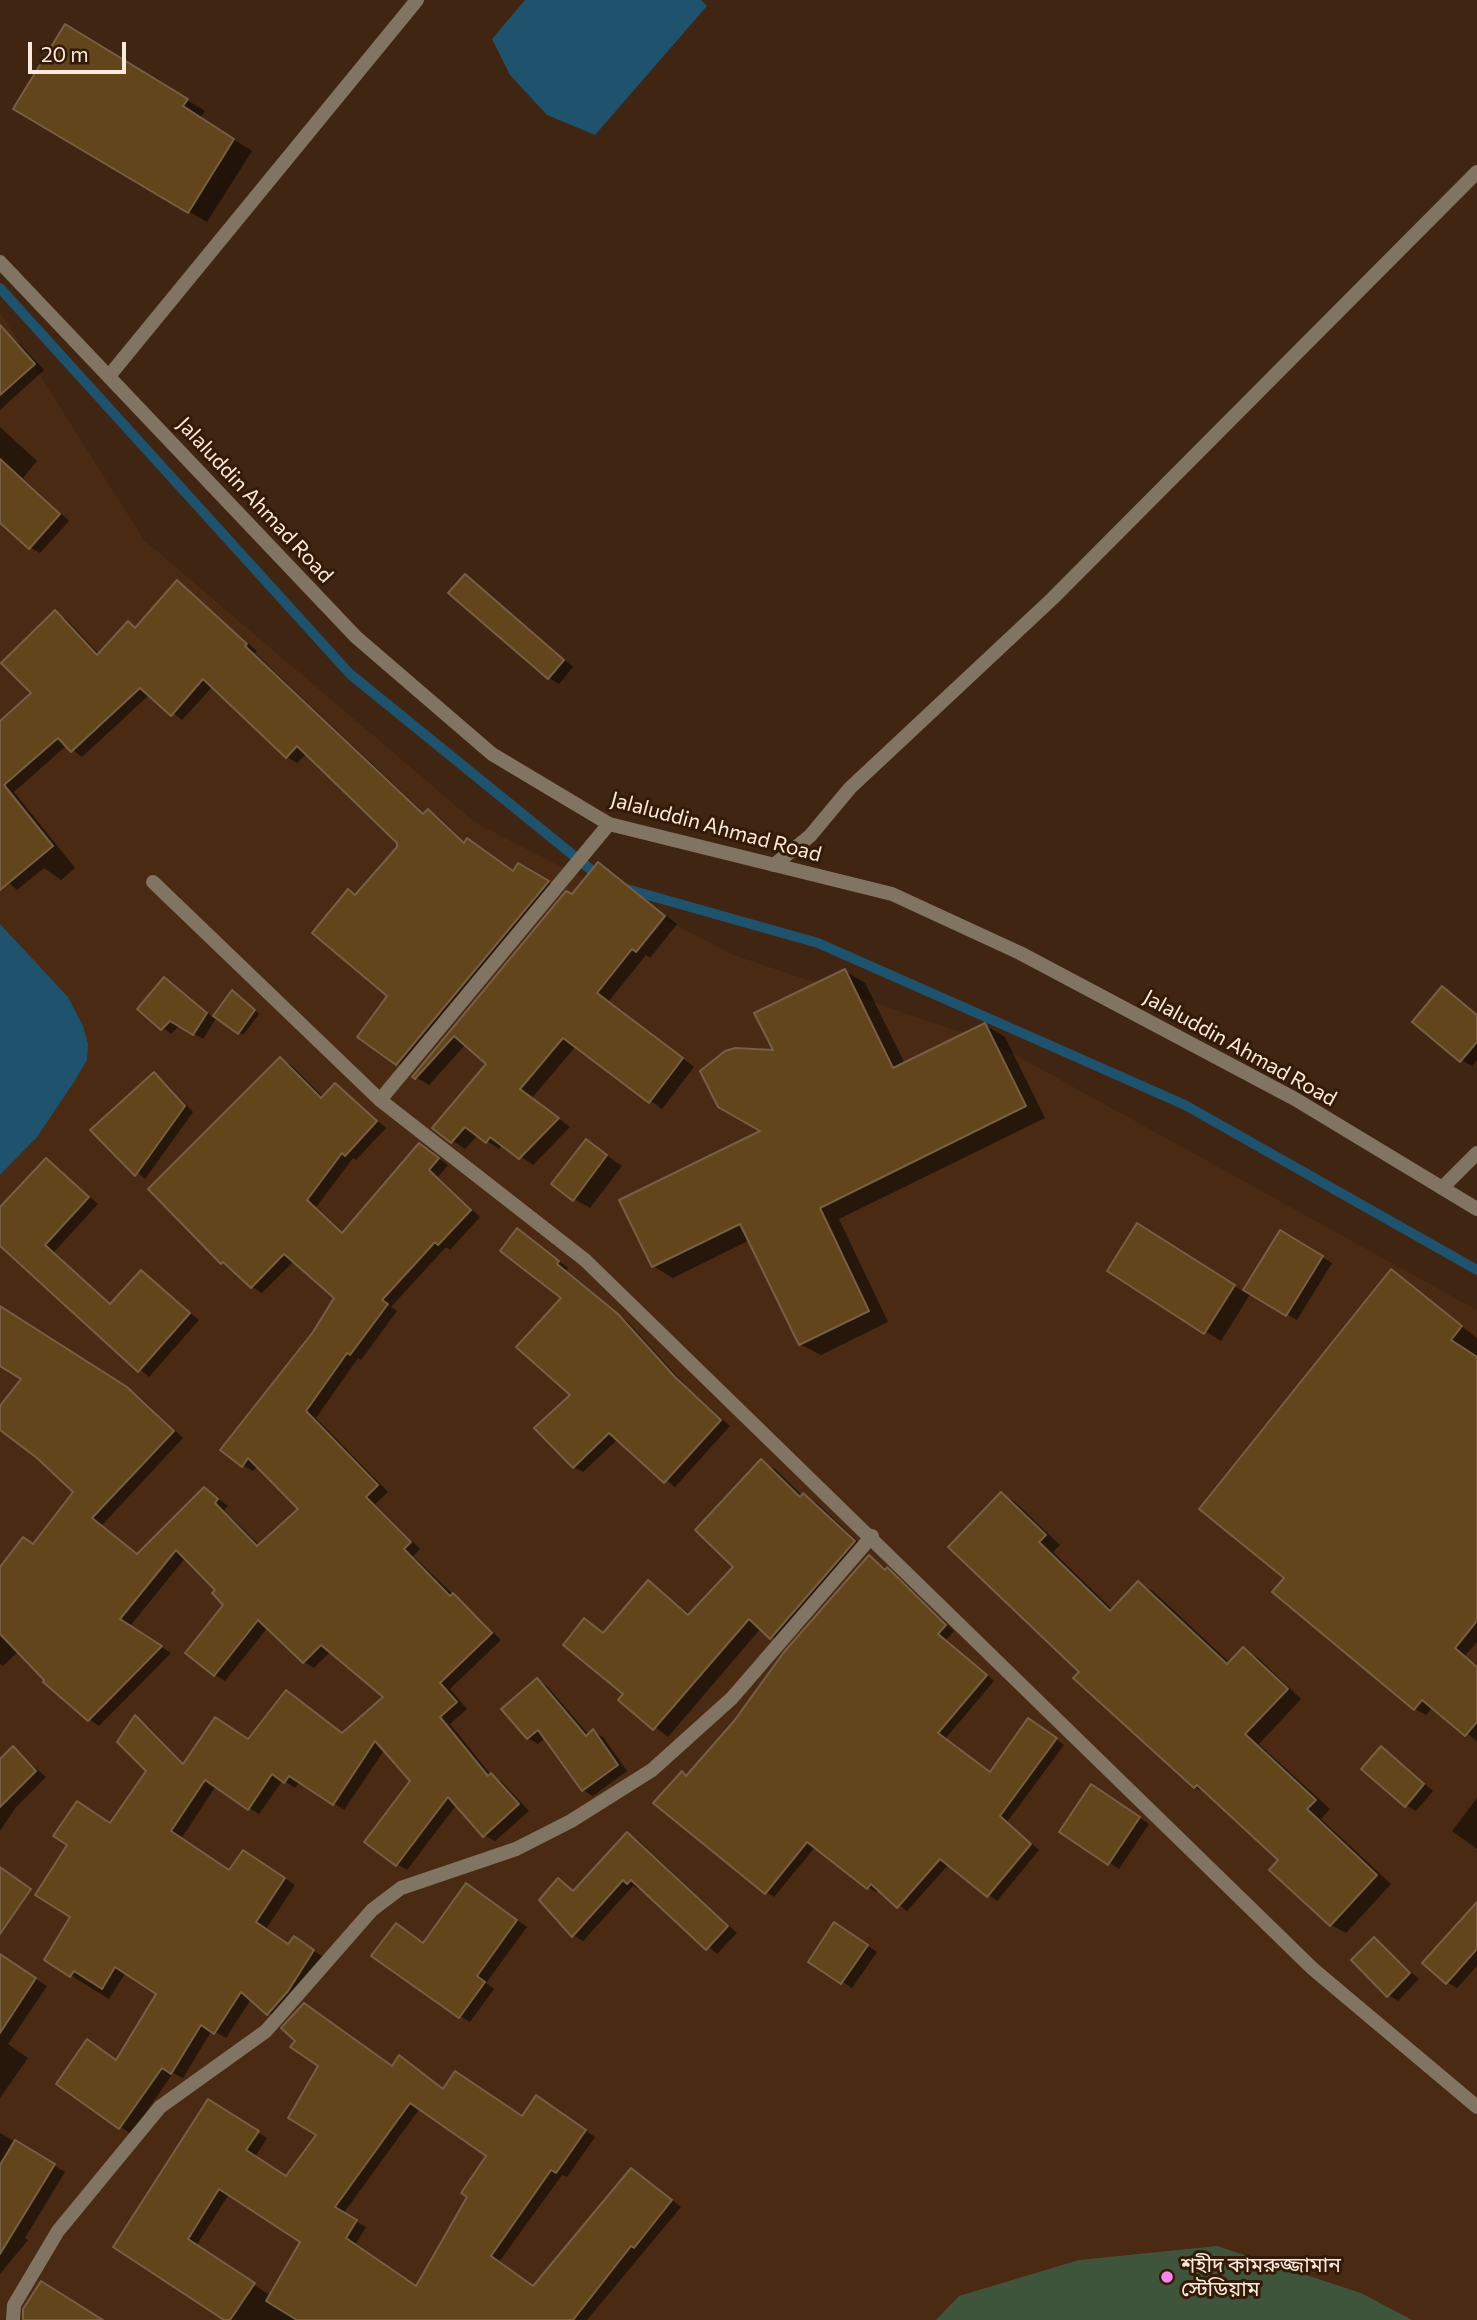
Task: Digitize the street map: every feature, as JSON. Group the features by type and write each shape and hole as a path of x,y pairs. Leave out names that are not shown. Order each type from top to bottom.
{"street":[{"path":"109,376 417,0"},
{"path":"774,865 810,836 850,788 1052,599 1477,172"},
{"name":"Jalaluddin Ahmad Road","path":"0,262 356,637 492,754 610,824 892,894 1020,953 1295,1099 1477,1209"},
{"path":"380,1100 610,824"},
{"path":"153,882 380,1100 585,1260 872,1536 1313,1969 1477,2107"},
{"path":"1442,1188 1477,1153"},
{"path":"13,2320 13,2305 58,2231 160,2107 266,2031 372,1910 401,1888 516,1849 560,1827 652,1770 732,1698 872,1536"}],"shaded area":[{"path":"0,312 144,540 476,823 734,955 994,1043 1477,1310 1477,2320 0,2320"}],"green space":[{"name":"শহীদ কামরুজ্জামান স্টেডিয়াম","path":"1217,2246 1361,2293 1412,2320 936,2320 959,2296 1079,2260"}],"water":[{"path":"525,0 701,0 707,6 595,135 547,115 510,75 492,39"},
{"path":"0,924 68,997 83,1026 88,1044 87,1060 74,1082 37,1137 0,1175"}],"building":[{"path":"65,24 188,99 183,106 234,139 188,213 13,109"},
{"path":"0,325 35,364 0,395"},
{"path":"0,459 60,514 29,549 0,523"},
{"path":"465,574 564,660 548,679 448,593"},
{"path":"177,580 423,814 428,809 464,843 467,838 513,871 518,863 549,881 396,1065 357,1037 387,996 312,933 348,889 355,895 397,847 397,843 297,746 286,758 203,679 171,716 140,688 71,752 58,738 4,785 53,846 0,890 0,721 31,693 1,663 55,610 97,655 128,621 135,628"},
{"path":"598,862 665,916 636,952 632,949 597,993 683,1058 649,1103 563,1038 520,1089 559,1118 519,1159 490,1137 486,1143 465,1127 451,1143 432,1128 486,1064 454,1036 415,1079 412,1077 566,891 572,894"},
{"path":"845,969 893,1068 985,1023 1026,1106 820,1208 869,1311 799,1345 740,1224 652,1267 619,1200 760,1131 718,1107 700,1071 725,1051 735,1048 773,1050 754,1013"},
{"path":"164,977 207,1013 193,1035 170,1021 161,1030 137,1009"},
{"path":"1442,986 1477,1015 1477,1042 1460,1062 1412,1022"},
{"path":"232,990 255,1010 238,1034 213,1016"},
{"path":"280,1057 321,1098 335,1083 377,1121 345,1156 342,1153 307,1200 342,1233 419,1143 439,1158 429,1170 471,1210 438,1245 435,1242 382,1300 388,1304 350,1355 347,1353 306,1411 378,1485 366,1497 411,1542 404,1549 450,1596 453,1593 492,1633 440,1683 457,1702 440,1717 488,1776 491,1773 519,1804 483,1837 448,1797 396,1866 364,1842 410,1781 375,1741 333,1805 289,1776 284,1783 272,1774 248,1810 205,1780 171,1831 229,1870 243,1850 285,1878 256,1922 288,1944 294,1936 314,1950 288,1991 267,2015 241,1992 214,2034 201,2025 171,2074 162,2068 119,2129 56,2084 87,2039 116,2060 156,1994 115,1967 102,1989 74,1971 70,1977 44,1960 70,1917 35,1895 67,1845 53,1836 77,1801 110,1823 146,1771 117,1742 135,1715 183,1764 215,1717 248,1739 286,1690 342,1733 383,1697 321,1645 303,1663 258,1620 214,1676 185,1653 223,1605 212,1593 215,1590 176,1550 120,1619 162,1646 88,1721 43,1682 0,1634 0,1567 23,1537 33,1544 73,1492 37,1458 0,1430 0,1406 21,1379 0,1366 0,1306 127,1387 174,1431 92,1518 137,1554 204,1487 218,1499 215,1503 257,1546 298,1509 248,1458 242,1467 220,1450 313,1332 334,1298 284,1254 251,1288 223,1262 221,1264 148,1189"},
{"path":"154,1072 185,1106 135,1176 90,1130"},
{"path":"586,1139 607,1155 573,1201 551,1184"},
{"path":"46,1158 89,1197 45,1245 110,1304 141,1270 190,1313 138,1372 0,1246 0,1207"},
{"path":"1137,1223 1235,1285 1204,1334 1107,1271"},
{"path":"517,1228 559,1261 557,1264 618,1314 675,1377 721,1420 664,1483 609,1433 573,1468 534,1428 570,1395 516,1347 561,1298 500,1251"},
{"path":"1280,1230 1323,1256 1286,1316 1243,1290"},
{"path":"1391,1269 1462,1326 1451,1340 1477,1357 1477,1621 1455,1648 1477,1667 1477,1722 1465,1736 1422,1700 1414,1710 1272,1592 1284,1578 1199,1509"},
{"path":"761,1459 800,1497 803,1493 855,1541 770,1639 749,1619 653,1730 618,1700 623,1694 563,1645 584,1618 603,1633 648,1580 688,1615 733,1567 695,1530"},
{"path":"1001,1492 1046,1535 1039,1542 1110,1611 1138,1581 1227,1664 1243,1647 1288,1689 1245,1734 1316,1800 1307,1809 1377,1875 1330,1926 1269,1870 1278,1860 1197,1785 1194,1788 1073,1678 1079,1672 948,1547"},
{"path":"869,1555 885,1570 887,1567 946,1625 938,1634 987,1675 938,1733 990,1772 1028,1718 1057,1738 1000,1816 1031,1844 987,1897 940,1859 897,1908 871,1884 867,1889 807,1842 765,1894 653,1803 682,1771 686,1776 734,1721 784,1652"},
{"path":"537,1678 586,1736 593,1729 618,1765 582,1791 538,1730 527,1739 501,1709"},
{"path":"13,1746 36,1771 0,1807 0,1759"},
{"path":"1381,1746 1424,1784 1405,1807 1361,1769"},
{"path":"1091,1784 1140,1817 1108,1865 1059,1832"},
{"path":"627,1832 728,1926 706,1950 631,1880 627,1884 623,1880 572,1937 539,1900 558,1878 573,1891"},
{"path":"0,1867 31,1889 0,1934"},
{"path":"466,1883 517,1920 477,1976 485,1982 459,2018 371,1956 396,1923 423,1943"},
{"path":"1477,1902 1477,1949 1446,1984 1422,1963"},
{"path":"834,1922 868,1945 841,1984 808,1962"},
{"path":"1374,1937 1410,1973 1387,1997 1351,1960"},
{"path":"0,1954 36,1978 0,2033"},
{"path":"304,2003 392,2066 399,2055 443,2089 455,2071 522,2116 536,2095 586,2130 556,2173 551,2170 491,2256 533,2286 631,2168 672,2200 634,2248 631,2246 573,2320 297,2320 266,2301 300,2242 219,2189 188,2239 255,2283 230,2320 224,2320 113,2247 208,2099 259,2131 246,2150 286,2176 316,2135 288,2118 318,2066 290,2047 295,2041 281,2028","holes":["410,2103 486,2156 461,2193 467,2197 416,2286 346,2238 357,2220 335,2207"]},
{"path":"15,2140 55,2164 0,2254 0,2165"},
{"path":"41,2281 103,2320 23,2320 23,2309"}],"waterway":[{"path":"0,288 350,674 600,877"},
{"path":"623,888 818,943 1185,1105 1477,1270"}],"place":[{"name":"শহীদ কামরুজ্জামান স্টেডিয়াম","path":"1167,2277"}]}
